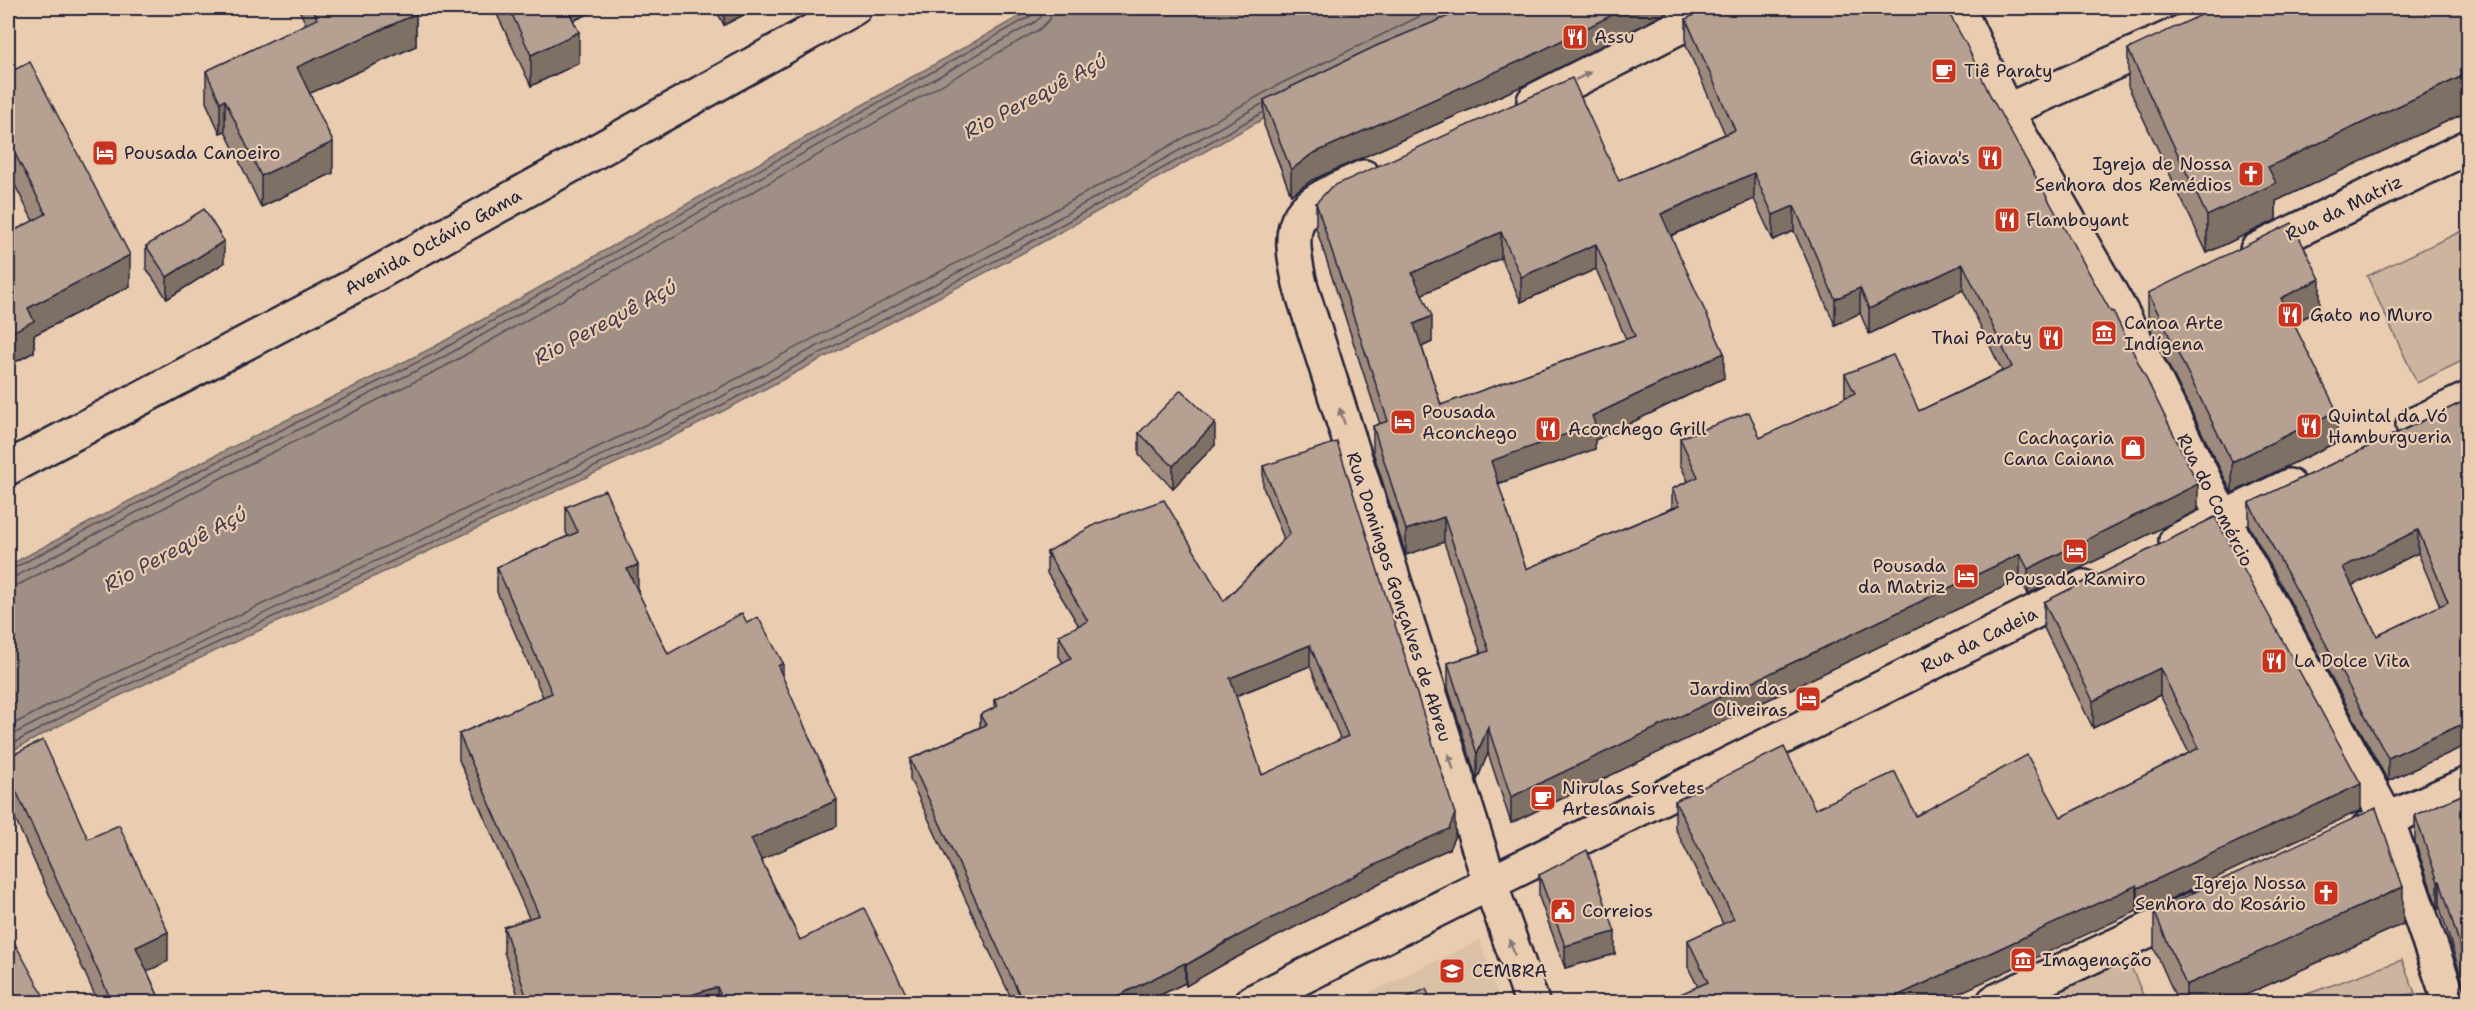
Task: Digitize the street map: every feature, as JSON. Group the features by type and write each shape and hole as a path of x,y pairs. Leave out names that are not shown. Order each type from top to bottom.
{"street":[{"name":"Avenida Octávio Gama","path":"8,468 374,276 854,8"},
{"path":"1504,115 1716,8"},
{"name":"Rua do Comércio","path":"1958,8 2006,111 2123,315 2223,518 2387,819 2449,1002"},
{"path":"2006,111 2236,8"},
{"name":"Rua da Matriz","path":"2228,264 2469,147"},
{"name":"Rua Domingos Gonçalves de Abreu","path":"1396,163 1320,197 1305,209 1294,226 1293,253 1301,288 1490,883 1532,1002"},
{"path":"2123,315 2154,300"},
{"path":"2383,440 2469,399"},
{"path":"2148,555 2319,471"},
{"name":"Rua da Cadeia","path":"1252,1002 2106,576"},
{"path":"2345,839 2469,784"},
{"path":"1994,1002 2217,898"}],"shaded area":[{"path":"2468,228 2468,358 2417,383 2367,276"},
{"name":"CEMBRA","path":"1480,940 1500,1002 1350,1002"},
{"path":"2127,957 2146,1002 2030,1002"},
{"path":"2402,960 2415,993 2371,1002 2285,1002"}],"water":[{"name":"Rio Perequê Açú","path":"1034,8 1488,8 1290,104 1030,249 689,429 87,711 8,753 8,566 202,462 434,347"}],"building":[{"path":"312,8 413,8 416,14 297,67 333,142 261,176 225,100 220,102 206,71 317,19"},
{"path":"509,8 567,8 579,32 531,55"},
{"path":"1468,8 1626,8 1529,57 1312,154 1291,170 1264,100 1376,46"},
{"path":"1708,8 1946,8 1990,95 2111,312 2113,311 2198,484 2028,569 2020,554 1511,797 1488,727 1477,754 1448,663 1489,651 1444,517 1406,530 1373,426 1388,421 1316,203 1331,187 1572,78 1619,181 1735,130 1686,19","holes":["1754,173 1773,215 1794,206 1835,299 1860,288 1869,309 1963,264 2012,367 1919,411 1893,355 1845,374 1855,393 1760,438 1749,412 1680,438 1698,477 1672,489 1680,505 1526,569 1491,461 1595,424 1592,416 1724,353 1661,214","1501,232 1521,277 1596,244 1635,336 1441,405 1414,324 1432,316 1412,273"]},
{"name":"Igreja de Nossa Senhora dos Remédios","path":"2216,8 2469,8 2469,73 2268,167 2276,183 2207,216 2128,49"},
{"path":"30,62 130,255 28,308 34,321 8,334 8,234 46,214 8,140 8,73"},
{"path":"204,209 224,241 167,277 146,246"},
{"path":"2292,223 2320,279 2281,298 2337,411 2232,462 2148,293"},
{"path":"1181,390 1215,423 1173,466 1139,433"},
{"path":"2469,399 2469,721 2388,758 2249,503","holes":["2418,530 2448,602 2377,636 2343,567"]},
{"path":"1337,442 1455,814 1449,829 1224,943 1186,965 1185,963 1105,1002 1023,1002 910,759 986,725 980,715 998,706 994,700 1071,658 1059,635 1088,621 1047,552 1096,524 1164,500 1224,601 1290,533 1263,466","holes":["1310,645 1348,736 1262,775 1230,678"]},
{"path":"605,490 638,565 627,569 668,654 742,613 747,623 758,617 783,663 778,666 837,800 751,839 800,940 864,908 910,1002 724,1002 717,987 668,1002 528,1002 504,927 539,915 459,734 552,693 497,567 578,532 566,507"},
{"path":"2215,517 2361,784 2138,888 2137,885 1884,1002 1662,1002 1708,982 1688,940 1734,919 1675,801 1784,747 1815,809 1895,772 1916,816 2027,755 2061,817 2199,748 2160,668 2093,701 2044,602"},
{"path":"43,740 88,839 119,825 168,932 136,947 161,1002 112,1002 8,773 8,757"},
{"path":"2469,792 2469,975 2440,881 2438,882 2415,815"},
{"path":"2376,808 2403,887 2186,985 2154,911"},
{"path":"1587,850 1615,932 1565,946 1539,875"},
{"path":"8,931 47,1002 8,1002"},
{"path":"1426,989 1432,1002 1397,1002"},
{"path":"2469,994 2469,1002 2431,1002"}],"place":[{"name":"Assu","path":"1575,37"},
{"name":"Tiê Paraty","path":"1944,71"},
{"name":"Pousada Canoeiro","path":"105,153"},
{"name":"Giava's","path":"1990,158"},
{"name":"Igreja de Nossa Senhora dos Remédios","path":"2251,174"},
{"name":"Flamboyant","path":"2007,220"},
{"name":"Gato no Muro","path":"2290,315"},
{"name":"Canoa Arte Indígena","path":"2104,333"},
{"name":"Thai Paraty","path":"2051,338"},
{"name":"Pousada Aconchego","path":"1403,422"},
{"name":"Quintal da Vó Hamburgueria","path":"2309,426"},
{"name":"Aconchego Grill","path":"1548,429"},
{"name":"Cachaçaria Cana Caiana","path":"2133,448"},
{"name":"Pousada Ramiro","path":"2075,551"},
{"name":"Pousada da Matriz","path":"1966,576"},
{"name":"La Dolce Vita","path":"2274,661"},
{"name":"Jardim das Oliveiras","path":"1808,699"},
{"name":"Nirulas Sorvetes Artesanais","path":"1543,798"},
{"name":"Igreja Nossa Senhora do Rosário","path":"2326,893"},
{"name":"Correios","path":"1563,911"},
{"name":"Imagenação","path":"2023,960"},
{"name":"CEMBRA","path":"1452,971"}]}
